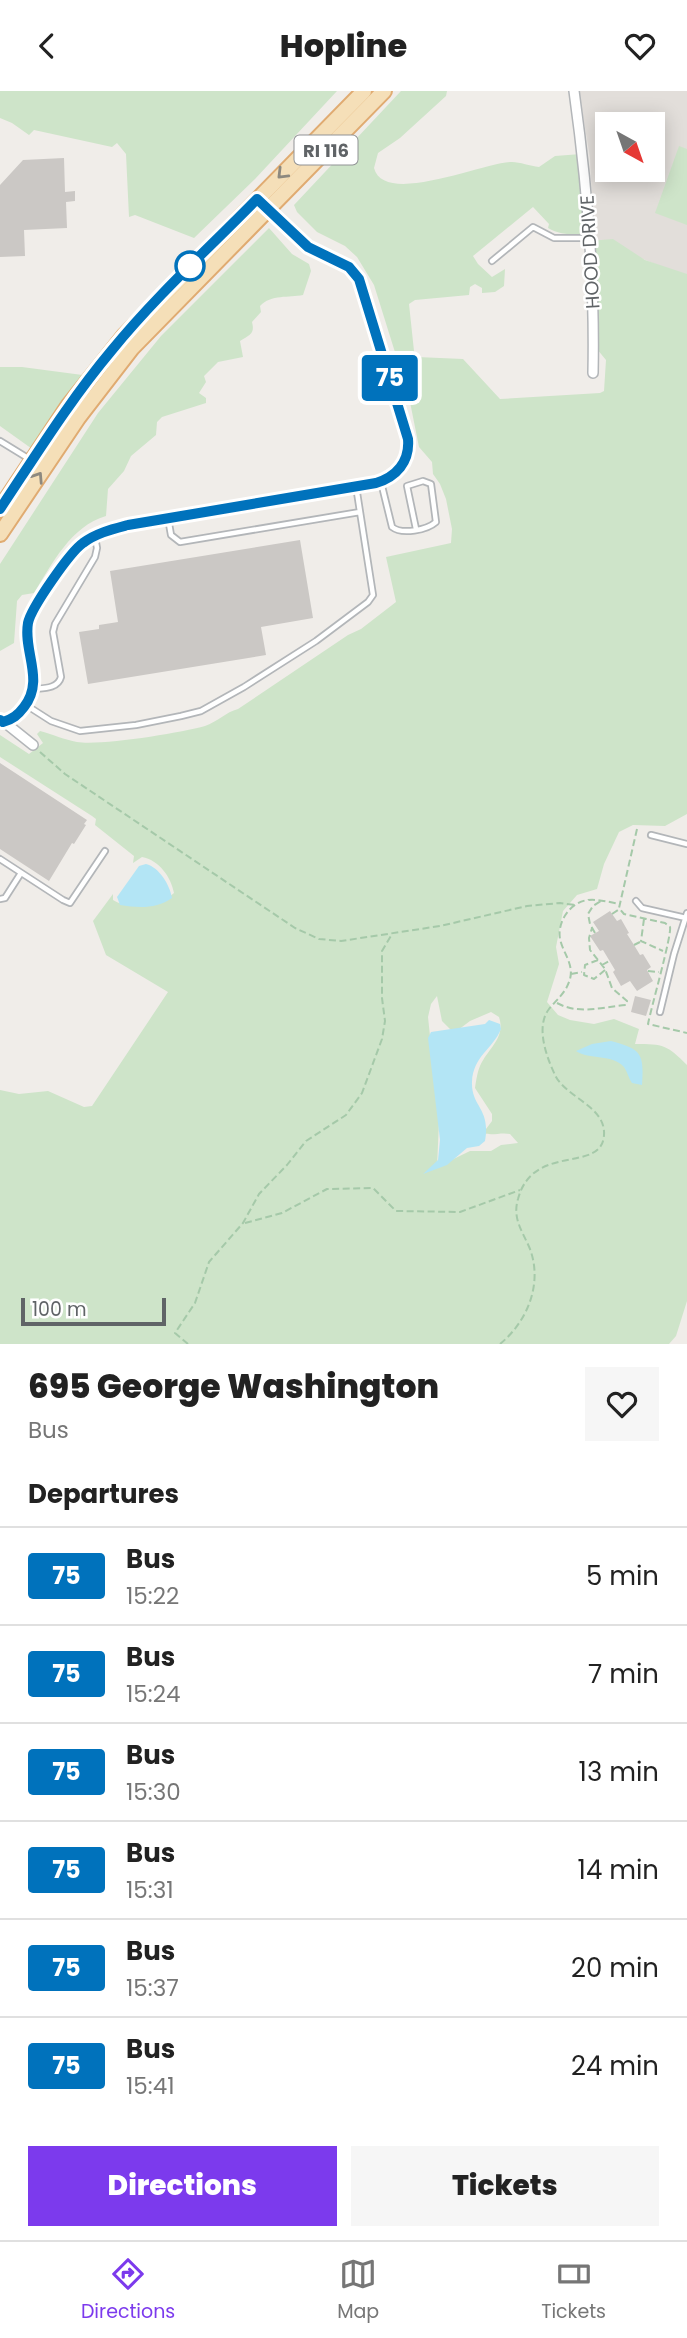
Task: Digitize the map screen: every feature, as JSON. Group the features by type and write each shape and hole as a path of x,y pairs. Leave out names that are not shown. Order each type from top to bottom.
{"main road":[{"name":"RI 116","path":"0,534 72,425 109,376 364,91"},
{"name":"RI 116","path":"0,509 79,391 124,336 384,91"}],"street":[{"name":"HOOD DRIVE","path":"574,91 585,172 594,314 593,373"},
{"path":"1,721 12,719 26,705 33,689 34,674 28,636 31,614 73,552 95,536 128,525 381,481 398,471 405,460 408,446 359,279 349,267 308,247 262,204"},
{"path":"1,721 33,745"}],"lane":[{"path":"492,261 533,227 554,238 589,238"},
{"path":"0,441 32,460"},
{"path":"381,481 392,527 396,531 404,532 432,526 436,521 431,484 423,481 407,486 416,529"},
{"path":"26,705 51,722 80,731 136,725 181,716 201,711 316,641 369,602 373,595 356,486"},
{"path":"167,518 171,535 180,542 360,512"},
{"path":"33,689 55,686 60,682 53,632 55,624 95,557 95,536"},
{"path":"651,835 687,844"},
{"path":"0,859 70,903 105,851"},
{"path":"0,899 5,898 21,873"},
{"path":"636,901 642,908 686,917 660,1012"}],"path":[{"path":"33,745 65,775 307,935 341,941 440,926 545,903 575,905"},
{"path":"619,910 637,829"},
{"path":"500,1344 522,1319 534,1285 533,1259 516,1219 521,1190 538,1168 590,1154 601,1145 604,1137 603,1126 598,1117 561,1084 544,1042 543,1024 546,1014 566,989 571,974 560,931 564,917 575,905 584,901 620,904"},
{"path":"595,933 588,914 596,903 602,901"},
{"path":"612,914 619,910"},
{"path":"619,910 624,914 665,923 670,927 648,1024 687,1033"},
{"path":"634,945 640,941 644,918"},
{"path":"556,1002 576,1011 626,1005 627,1002 610,985 605,969 592,953 589,946 592,928"},
{"path":"188,1344 175,1333 195,1303 209,1262 243,1223 259,1194 306,1141 346,1115 362,1093 382,1039 382,951 392,933"},
{"path":"640,941 664,951"},
{"path":"583,972 587,963 599,960"},
{"path":"602,965 610,961"},
{"path":"583,972 587,978 594,979 605,969"},
{"path":"648,971 660,972"},
{"path":"571,974 583,972"},
{"path":"243,1223 282,1213 327,1189 373,1188 397,1211 460,1212 521,1190"}],"shaded area":[{"path":"579,91 687,91 687,277 594,239 590,158"}],"green space":[{"path":"0,91 337,91 255,179 194,238 135,215 129,217 126,154 117,143 112,147 34,130 29,135 0,118"},
{"path":"401,91 447,91 446,96 400,138 378,153 374,168 382,179 396,184 436,180 512,162 539,167 555,156 581,154 587,234 567,234 548,228 549,224 533,207 473,256 492,277 505,269 504,286 495,292 482,293 482,288 475,284 470,287 469,295 415,300 409,304 417,357 463,359 500,399 604,391 606,360 592,343 589,241 613,239 645,260 687,274 687,814 665,826 633,825 619,832 604,864 597,889 577,895 563,911 556,947 559,964 547,1002 558,1015 570,1020 594,1024 614,1019 639,1029 635,1044 664,1047 687,1065 687,1301 676,1336 669,1344 0,1344 0,1090 19,1094 48,1091 84,1107 92,1106 168,992 106,955 93,921 113,894 113,900 135,906 153,904 174,893 167,875 159,865 142,857 133,863 134,856 95,825 96,819 0,757 0,735 29,754 43,743 37,734 40,731 88,743 160,735 209,724 238,709 361,629 396,602 386,557 451,543 452,529 446,499 433,474 432,462 419,447 409,397 374,285 357,257 345,246 317,232 297,212 294,205","holes":["437,996 442,1021 454,1033 470,1021 491,1012 499,1017 501,1024 498,1037 480,1066 475,1088 492,1114 492,1121 483,1133 510,1134 518,1143 501,1145 491,1151 470,1151 437,1167 439,1122 428,1017 431,1004"]},
{"path":"679,146 687,149 687,225 655,213"},
{"path":"269,228 292,254 309,264 311,271 303,295 264,302 260,306 261,312 252,322 252,332 240,341 243,357 218,362 204,376 206,382 199,393 206,398 206,403 162,417 157,422 156,435 131,456 124,471 108,489 106,516 83,528 73,537 55,559 34,593 22,595 17,601 14,643 0,651 0,564 98,413 161,336"},
{"path":"0,367 22,367 90,376 35,451 0,426"}],"water":[{"path":"146,864 163,877 172,898 147,907 120,905 117,897 139,866"},
{"path":"489,1020 500,1024 501,1029 476,1066 472,1082 474,1097 485,1121 485,1141 479,1146 467,1148 447,1165 423,1174 438,1160 440,1140 428,1038 431,1032 485,1024"},
{"path":"611,1041 629,1047 639,1054 642,1085 632,1083 625,1069 614,1060 576,1051 592,1044"}],"building":[{"path":"64,158 65,192 75,191 75,201 66,202 67,228 24,230 25,256 0,257 0,185 23,160"},
{"path":"300,540 313,618 261,627 266,655 88,684 79,632 118,622 110,571"},
{"path":"0,763 87,820 49,881 0,849"},
{"path":"610,911 617,921 621,919 640,955 643,954 651,967 647,970 653,981 637,991 630,981 621,986 603,950 600,951 590,936 599,931 593,922"},
{"path":"635,996 651,1000 646,1016 631,1012"}],"bus line":[{"name":"75","path":"0,509 59,420 112,349 257,199 308,247 342,262 359,279 408,439 408,451 398,471 388,479 376,483 128,525 83,542 73,552 31,614 28,636 34,674 33,689 28,702 12,719 3,722 0,720"}]}
